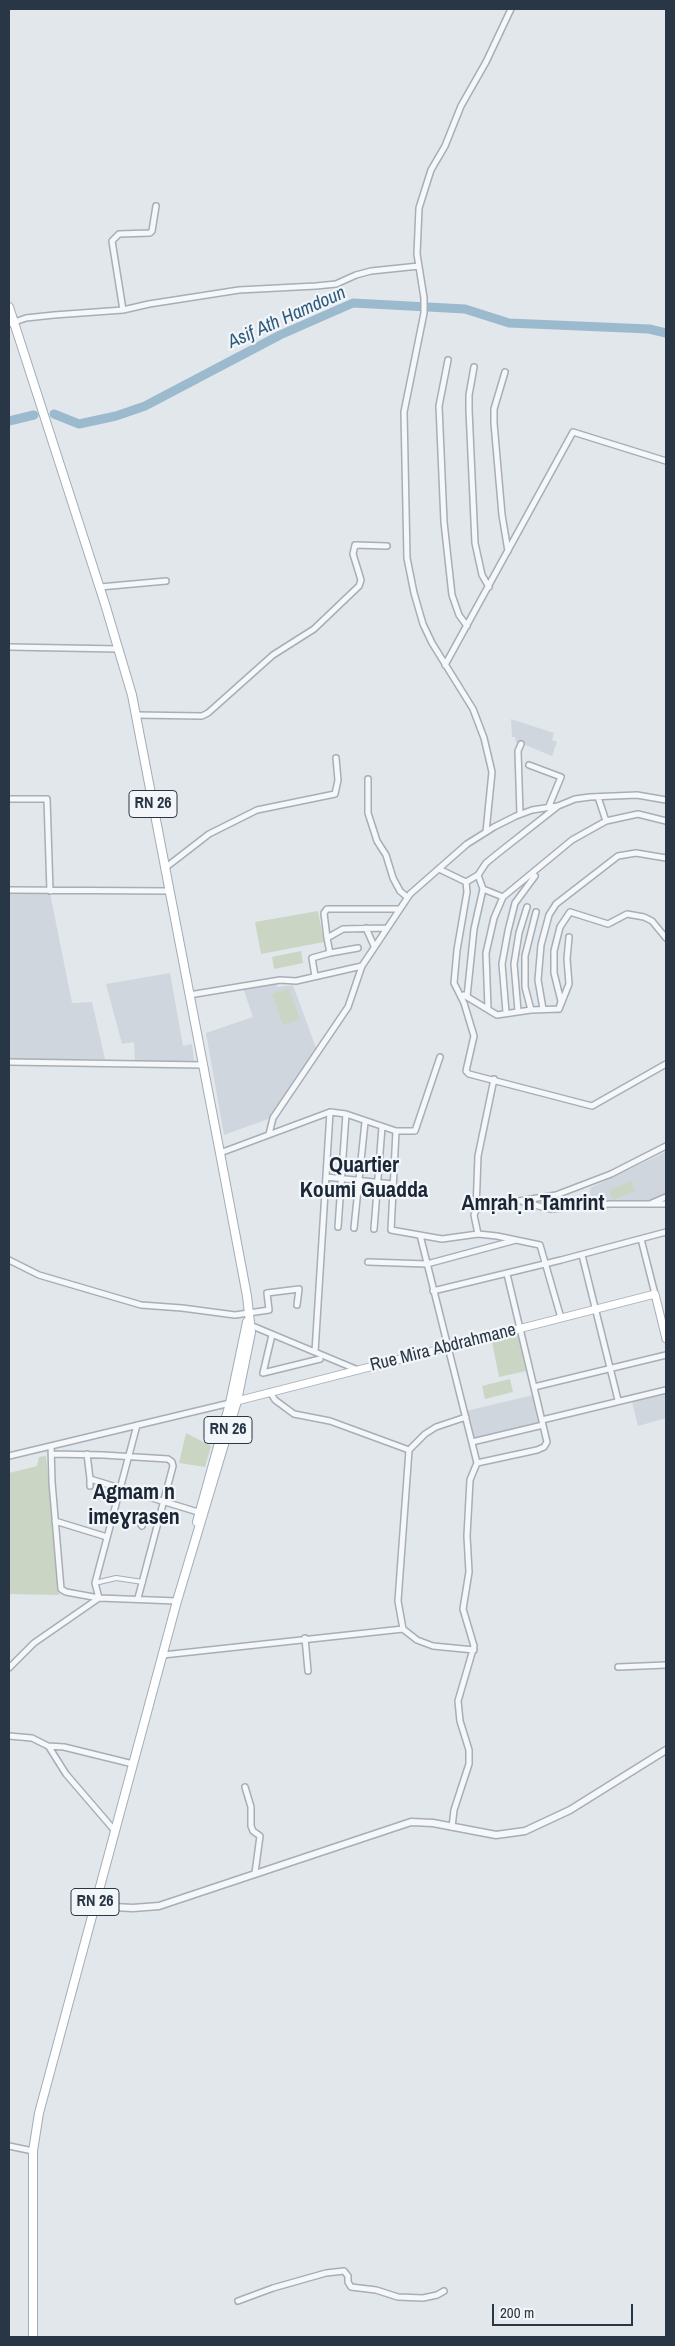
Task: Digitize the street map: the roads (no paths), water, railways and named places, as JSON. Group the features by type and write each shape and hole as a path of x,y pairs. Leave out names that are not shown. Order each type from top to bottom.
{"main road":[{"name":"RN 26","path":"9,307 11,323 100,587 119,649 136,715 247,1296 251,1332 38,2113 33,2151 35,2266 33,2337"},
{"name":"Rue Mira Abdrahmane","path":"233,1402 655,1294"},
{"path":"655,1294 666,1338"},
{"name":"RN 26","path":"193,1544 198,1512 233,1402 248,1313"}],"street":[{"path":"486,832 492,788 490,764 473,709 422,624 407,558 404,412 424,313 424,298 416,254 419,208 431,170 445,146 461,106 486,62 511,9"},
{"path":"123,310 112,241 119,234 150,233 152,231 156,206"},
{"path":"11,323 54,315 123,310 239,290 336,284 371,271 419,266"},
{"path":"448,360 439,406 444,531 452,595 459,615 467,626"},
{"path":"474,367 469,403 475,543 482,575 489,586"},
{"path":"505,372 494,409 494,423 502,515 508,552"},
{"path":"445,665 574,432 666,461"},
{"path":"136,715 202,716 208,713 273,655 320,624 359,586 361,580 353,554 355,545 387,546"},
{"path":"100,587 166,581"},
{"path":"9,647 119,649"},
{"path":"520,814 518,750 521,744"},
{"path":"165,868 209,834 258,810 276,804 336,794 338,780 336,758"},
{"path":"529,765 561,777 549,806"},
{"path":"368,779 367,803 376,841 386,855 393,878 400,891 407,897"},
{"path":"466,882 478,875 497,854 558,806 574,798 637,795 666,800"},
{"path":"598,796 606,821"},
{"path":"9,799 47,799 50,891"},
{"path":"269,1134 273,1118 348,1007 362,966 407,897 467,844 486,832 520,814 549,806 558,806"},
{"path":"488,1009 486,954 494,918 503,897 572,840 606,821 638,814 666,821"},
{"path":"543,1009 538,980 541,945 549,915 556,904 618,856 636,853 666,858"},
{"path":"439,869 466,882"},
{"path":"506,1012 502,964 508,931 515,903 539,869"},
{"path":"467,997 473,937 483,890 478,875"},
{"path":"466,882 467,892 454,983 464,1003 474,1036 466,1071 592,1106 666,1064"},
{"path":"9,890 169,891"},
{"path":"483,890 503,897"},
{"path":"518,1011 514,964 519,932 526,907"},
{"path":"330,954 324,913 327,909 399,909"},
{"path":"531,1010 525,987 525,956 536,912"},
{"path":"559,1009 561,1001 554,968 554,951 560,927 570,912 608,924 627,914 644,917 652,921 666,938"},
{"path":"366,928 374,946"},
{"path":"328,938 343,929 386,928"},
{"path":"559,1009 569,984 567,958 569,937"},
{"path":"315,976 312,958 358,948"},
{"path":"189,994 280,980 296,981 362,966"},
{"path":"459,993 497,1015 506,1012 559,1009"},
{"path":"220,1153 330,1112 346,1114 396,1131 415,1130 440,1057"},
{"path":"9,1062 203,1065"},
{"path":"478,1234 474,1215 476,1210 478,1156 494,1078"},
{"path":"315,1352 330,1112"},
{"path":"338,1227 343,1178 346,1114"},
{"path":"354,1228 365,1122"},
{"path":"374,1229 382,1127"},
{"path":"396,1131 391,1230 442,1239 478,1234 540,1245 561,1318"},
{"path":"476,1210 481,1207 522,1202 556,1195 597,1180 666,1146"},
{"path":"326,1177 393,1184"},
{"path":"646,1204 666,1197"},
{"path":"537,1199 540,1208"},
{"path":"522,1202 540,1208 666,1204"},
{"path":"433,1291 507,1274 666,1232"},
{"path":"420,1235 477,1463 470,1480 467,1536 470,1572 463,1609 474,1650 458,1701 460,1721 469,1750 469,1764 454,1810 452,1827"},
{"path":"641,1239 655,1294"},
{"path":"368,1262 427,1264 519,1240"},
{"path":"582,1255 597,1309 618,1400"},
{"path":"9,1260 39,1275 141,1305 235,1315 269,1310 267,1293 299,1289 297,1304"},
{"path":"477,1463 544,1447 547,1442 507,1274"},
{"path":"250,1325 358,1370"},
{"path":"272,1335 263,1373 320,1359"},
{"path":"534,1387 666,1355"},
{"path":"472,1442 618,1400 666,1390"},
{"path":"270,1392 275,1400 294,1414 330,1421 409,1450"},
{"path":"9,1456 233,1402"},
{"path":"403,1630 398,1601 409,1450 425,1434 436,1427 466,1417"},
{"path":"99,1598 95,1583 137,1425"},
{"path":"51,1446 52,1482 61,1589 66,1592 99,1598 138,1598 177,1602"},
{"path":"52,1454 87,1454 168,1459 172,1462 173,1466 138,1598"},
{"path":"87,1454 90,1486"},
{"path":"90,1479 198,1512"},
{"path":"114,1514 138,1521 142,1526"},
{"path":"55,1521 107,1537"},
{"path":"95,1583 116,1578 143,1582"},
{"path":"9,1668 40,1639 99,1598"},
{"path":"163,1655 278,1644 305,1638 403,1630 418,1640 433,1646 474,1650"},
{"path":"305,1638 308,1671"},
{"path":"618,1667 666,1665"},
{"path":"9,1736 32,1738 48,1746 64,1747 133,1764"},
{"path":"48,1746 66,1774 115,1831"},
{"path":"94,1906 133,1908 159,1906 400,1824 426,1823 496,1835 525,1831 570,1810 666,1750"},
{"path":"245,1787 251,1807 251,1826 253,1831 260,1836 255,1873"},
{"path":"9,2146 33,2151"},
{"path":"238,2301 273,2288 326,2274 344,2272 348,2276 351,2288 376,2290 398,2297 423,2298 437,2295 444,2291"}],"waterway":[{"name":"Asif Ath Hamdoun","path":"54,414 79,424 116,416 145,406 280,335 353,303 465,309 509,323 649,329 666,333"},
{"name":"Asif Ath Hamdoun","path":"9,421 34,415"}],"district":[{"name":"Quartier Koumi Guadda","path":"364,1178"},
{"name":"Amṛaḥ n Tamrint","path":"533,1204"},
{"name":"Agmam n imeɣrasen","path":"134,1506"}]}
